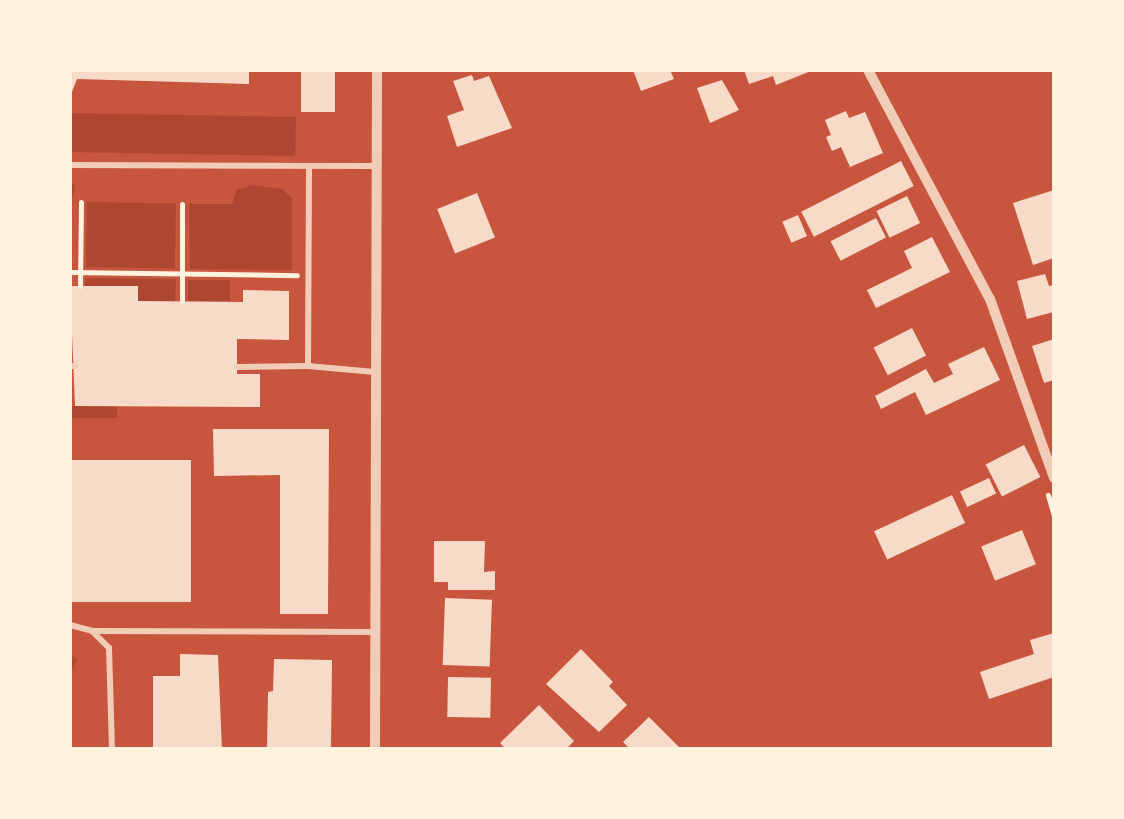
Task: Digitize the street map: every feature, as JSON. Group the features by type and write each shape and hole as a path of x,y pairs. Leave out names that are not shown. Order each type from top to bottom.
{"street":[{"path":"376,749 373,632 377,70"},
{"path":"868,70 990,299 1054,478"}],"lane":[{"path":"70,166 376,166"},
{"path":"308,166 308,366"},
{"path":"236,367 308,366 375,372"},
{"path":"70,626 92,630 373,632"},
{"path":"92,630 109,648 113,666 112,749"}],"path":[{"path":"80,286 81,202"},
{"path":"182,204 182,301"},
{"path":"70,272 308,276"}],"shaded area":[{"path":"70,113 296,117 295,156 70,152"},
{"path":"70,184 75,185 70,210"},
{"path":"252,185 282,189 292,198 292,270 190,269 189,204 232,204 237,190"},
{"path":"87,202 176,204 175,269 86,267"},
{"path":"85,278 176,279 175,301 138,301 138,286 85,286"},
{"path":"188,280 230,280 230,301 188,301"},
{"path":"70,406 117,406 117,418 70,418"},
{"path":"70,655 78,660 70,672"}],"building":[{"path":"70,70 249,70 249,84 77,79 70,97"},
{"path":"301,70 335,70 335,112 301,112"},
{"path":"633,70 670,70 674,79 641,91"},
{"path":"744,70 811,71 776,85 773,76 749,84"},
{"path":"472,75 474,81 489,76 512,128 457,147 447,116 464,110 453,81"},
{"path":"722,80 739,110 710,123 697,88"},
{"path":"846,111 849,118 865,112 883,153 850,167 841,147 832,151 826,137 831,135 825,120"},
{"path":"901,161 914,186 814,237 801,212"},
{"path":"1054,190 1054,258 1033,265 1013,203"},
{"path":"477,193 495,238 455,254 437,209"},
{"path":"907,196 920,223 890,238 876,211"},
{"path":"798,215 807,236 791,243 782,222"},
{"path":"876,218 886,238 841,261 831,241"},
{"path":"932,237 950,272 876,308 867,290 912,268 904,251"},
{"path":"1045,274 1049,286 1054,285 1054,312 1027,319 1017,281"},
{"path":"70,286 138,286 138,301 243,302 243,290 289,291 289,340 237,339 237,374 260,374 260,407 75,406"},
{"path":"912,328 926,356 888,375 874,348"},
{"path":"1054,339 1054,380 1044,383 1032,346"},
{"path":"984,347 1000,380 926,415 915,392 881,409 875,396 926,369 934,383 953,374 948,364"},
{"path":"213,429 329,429 328,614 280,614 280,475 214,476"},
{"path":"1024,445 1040,477 1002,497 986,465"},
{"path":"70,460 191,460 191,602 70,602"},
{"path":"989,478 996,493 967,507 960,492"},
{"path":"952,495 965,523 887,559 874,531"},
{"path":"1022,530 1036,564 995,581 981,546"},
{"path":"434,541 485,541 484,572 495,571 495,590 448,590 448,582 434,582"},
{"path":"445,598 492,600 490,667 443,665"},
{"path":"1054,633 1054,677 989,699 980,672 1034,654 1030,640"},
{"path":"581,649 613,682 609,686 627,705 599,732 546,684"},
{"path":"180,654 218,655 222,749 153,749 153,676 180,676"},
{"path":"274,659 332,660 331,749 267,749 268,692 273,691"},
{"path":"448,677 491,678 490,718 447,717"},
{"path":"539,705 574,741 566,749 506,749 500,743"},
{"path":"649,717 681,749 630,749 623,742"}]}
